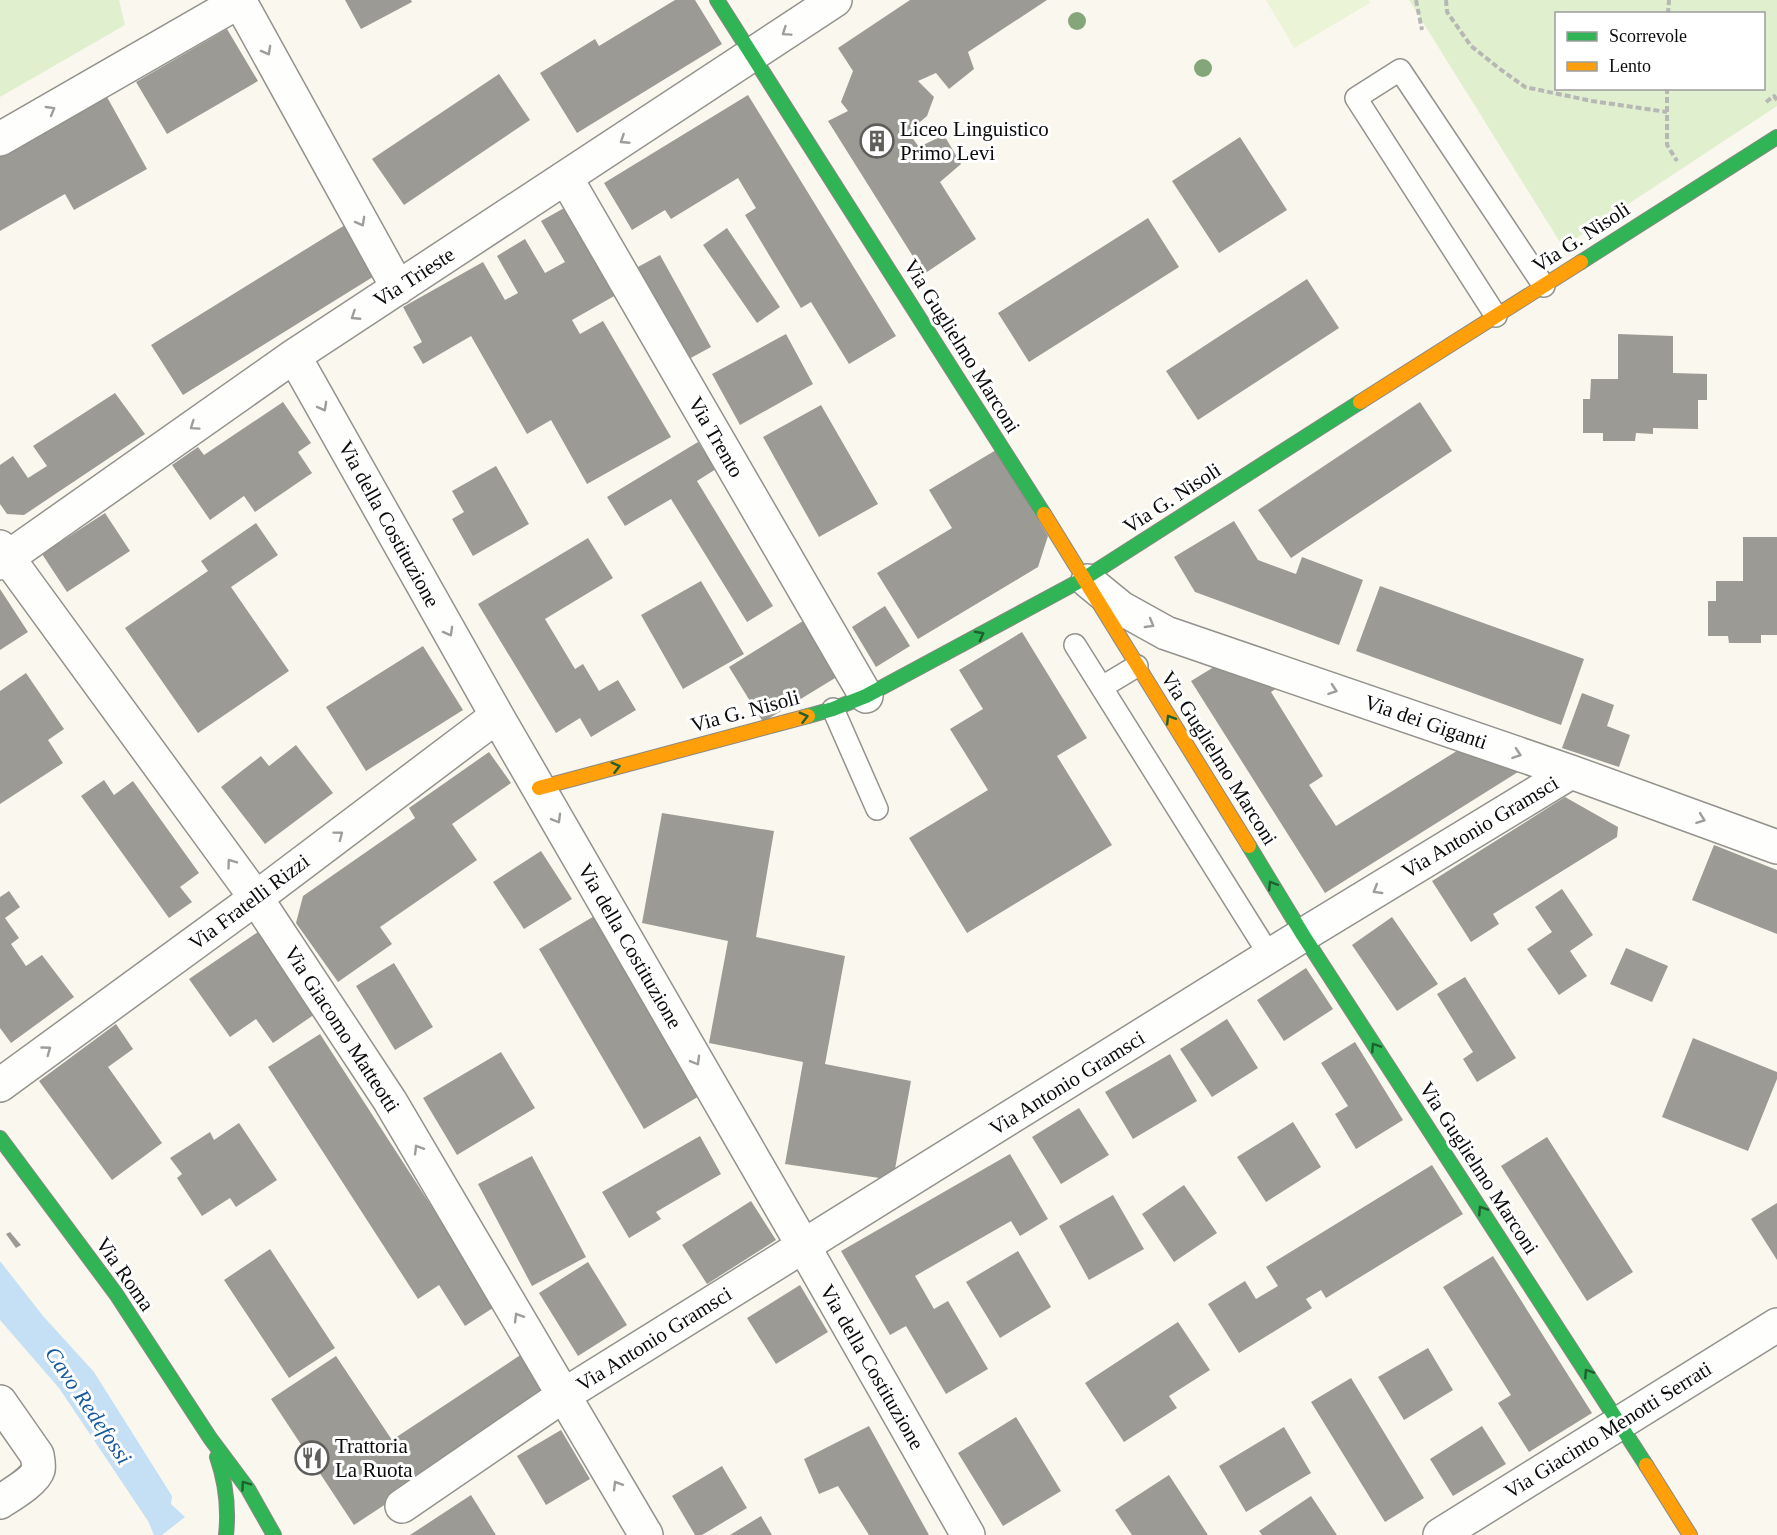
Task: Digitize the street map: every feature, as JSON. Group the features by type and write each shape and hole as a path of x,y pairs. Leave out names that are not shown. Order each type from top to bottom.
{"street":[{"name":"Via Guglielmo Marconi","path":"717,0 1085,578 1302,935 1620,1422 1690,1535"},
{"name":"Via Trieste","path":"3,556 294,356 835,0"},
{"path":"0,139 239,1 398,288"},
{"name":"Via G. Nisoli","path":"539,788 833,709 866,696 1085,578 1777,137"},
{"name":"Via Trento","path":"566,178 866,696"},
{"name":"Via della Costituzione","path":"294,356 497,716 968,1535"},
{"name":"Via Giacomo Matteotti","path":"3,556 256,898 390,1101 646,1535"},
{"name":"Via dei Giganti","path":"1085,578 1121,608 1166,633 1570,772 1777,847"},
{"name":"Via Fratelli Rizzi","path":"0,1085 256,898 497,716"},
{"name":"Via Antonio Gramsci","path":"402,1506 564,1395 1302,935 1570,772"},
{"name":"Via Roma","path":"0,1138 116,1294 210,1438 248,1490 274,1535"},
{"name":"Via Giacinto Menotti Serrati","path":"1440,1535 1777,1325"},
{"path":"0,1402 37,1455 39,1463 35,1477 0,1502"},
{"name":"Via Roma","path":"210,1438 227,1492 226,1535"}],"lane":[{"path":"1496,316 1356,98 1400,70 1544,286"},
{"path":"1075,645 1269,956"},
{"path":"1102,687 1137,666"},
{"path":"833,709 877,809"}],"path":[{"path":"1416,0 1422,30"},
{"path":"1446,0 1447,12 1471,46 1525,87 1592,101 1667,112"},
{"path":"1667,90 1667,145 1678,163"},
{"path":"1765,103 1774,96 1777,100"}],"green space":[{"path":"0,0 119,0 125,25 0,97"},
{"path":"1266,0 1368,0 1370,3 1294,48"},
{"path":"1409,0 1777,0 1777,106 1563,247"}],"water":[{"name":"Cavo Redefossi","path":"0,1261 43,1316 94,1372 172,1496 171,1504 185,1517 162,1535 154,1535 148,1521 59,1388 0,1320"}],"building":[{"path":"345,0 411,0 412,2 361,29"},
{"path":"675,0 695,0 722,44 577,133 540,73 595,39 599,46"},
{"name":"Liceo Linguistico Primo Levi","path":"910,0 1047,0 968,52 974,69 949,89 936,73 918,81 934,97 927,116 908,132 919,147 944,135 961,164 940,182 976,239 924,274 828,121 848,111 841,102 853,71 838,48"},
{"path":"227,29 258,81 167,134 136,82"},
{"path":"499,74 530,120 404,205 372,159"},
{"path":"748,95 896,336 849,364 811,302 801,308 745,215 756,208 738,178 671,219 665,210 632,230 604,183"},
{"path":"107,97 147,169 74,210 65,194 0,231 0,156"},
{"path":"1240,137 1287,210 1219,253 1172,181"},
{"path":"573,203 623,291 572,320 580,334 603,321 671,437 587,484 551,420 527,434 471,336 423,364 413,347 422,342 403,307 483,262 505,300 518,293 497,256 525,239 545,273 565,262 541,221"},
{"path":"1148,218 1179,267 1029,362 998,313"},
{"path":"345,225 376,275 183,395 151,345"},
{"path":"727,228 780,307 757,323 703,245"},
{"path":"660,255 711,347 687,360 636,268"},
{"path":"1307,279 1339,328 1198,420 1166,371"},
{"path":"786,334 813,384 740,425 712,374"},
{"path":"1618,334 1673,336 1673,373 1707,374 1707,400 1698,400 1698,429 1653,428 1653,434 1636,433 1635,441 1603,441 1603,433 1583,433 1583,399 1590,399 1591,379 1618,379"},
{"path":"115,393 145,434 24,515 7,514 0,504 0,465 13,456 28,478 47,466 33,446"},
{"path":"283,402 311,443 298,452 312,473 255,512 244,496 210,520 172,465 198,447 204,455"},
{"path":"1420,402 1452,451 1291,558 1258,510"},
{"path":"821,405 878,504 819,537 763,437"},
{"path":"698,442 716,469 697,481 773,606 747,622 671,499 625,526 607,497"},
{"path":"996,450 1048,536 1038,567 918,639 877,573 952,528 929,490"},
{"path":"496,466 529,524 473,556 452,519 464,512 452,491"},
{"path":"105,513 130,551 67,592 42,554"},
{"path":"1234,521 1258,560 1296,574 1302,557 1363,580 1339,645 1195,592 1174,557"},
{"path":"256,523 278,555 231,587 289,671 198,733 125,628 208,571 201,561"},
{"path":"1743,537 1777,537 1777,635 1761,635 1761,643 1729,643 1728,636 1708,636 1708,601 1716,601 1716,581 1743,581"},
{"path":"588,538 613,578 545,619 575,669 583,664 599,691 618,680 636,710 591,737 580,718 556,733 478,604"},
{"path":"701,581 744,654 683,689 641,615"},
{"path":"1380,586 1584,659 1561,725 1356,651"},
{"path":"0,589 28,632 0,650"},
{"path":"885,606 910,646 876,667 852,627"},
{"path":"806,619 840,675 763,722 729,667"},
{"path":"1022,632 1087,738 1057,756 1112,845 967,933 909,838 988,790 950,729 983,709 959,670"},
{"path":"423,646 463,710 366,771 326,707"},
{"path":"1227,659 1288,681 1271,692 1323,776 1309,785 1336,826 1468,744 1509,757 1518,772 1325,893 1191,681"},
{"path":"26,673 64,729 48,740 63,763 0,804 0,691"},
{"path":"1582,693 1614,705 1607,726 1630,735 1619,767 1562,748"},
{"path":"296,745 333,793 265,844 221,787 261,756 269,766"},
{"path":"489,752 511,783 452,824 477,860 380,927 392,944 338,982 296,923 303,896 415,818 409,808"},
{"path":"104,780 114,795 133,781 199,873 180,887 192,902 169,918 81,796"},
{"path":"1565,797 1618,827 1617,837 1493,914 1499,924 1471,942 1432,881"},
{"path":"662,813 774,831 756,937 845,956 825,1064 911,1081 893,1180 785,1164 803,1062 709,1043 728,941 642,923"},
{"path":"1714,845 1777,870 1777,934 1692,900"},
{"path":"541,851 572,899 524,929 493,882"},
{"path":"1562,889 1593,935 1570,951 1587,976 1559,995 1527,949 1552,932 1535,907"},
{"path":"9,891 20,907 5,918 19,938 11,944 26,966 42,955 74,997 11,1043 0,1028 0,897"},
{"path":"596,915 701,1095 644,1129 539,949"},
{"path":"1392,917 1438,984 1397,1011 1352,945"},
{"path":"258,932 315,1014 273,1043 256,1019 230,1037 189,979"},
{"path":"1626,948 1668,966 1652,1002 1610,984"},
{"path":"394,963 433,1027 395,1050 356,986"},
{"path":"1306,968 1333,1009 1284,1041 1257,1000"},
{"path":"1465,977 1516,1058 1477,1082 1463,1059 1473,1052 1437,994"},
{"path":"1227,1019 1258,1068 1212,1097 1180,1049"},
{"path":"116,1024 133,1049 108,1067 162,1143 112,1180 39,1081"},
{"path":"320,1034 496,1306 465,1326 439,1285 418,1299 268,1067"},
{"path":"1693,1038 1777,1072 1777,1079 1748,1151 1662,1117"},
{"path":"1355,1042 1403,1120 1356,1149 1335,1114 1348,1106 1321,1063"},
{"path":"501,1052 535,1108 457,1155 423,1098"},
{"path":"1170,1054 1197,1101 1133,1139 1105,1092"},
{"path":"1079,1108 1109,1155 1061,1184 1032,1137"},
{"path":"1293,1122 1321,1167 1266,1202 1237,1157"},
{"path":"239,1123 277,1180 236,1207 230,1198 202,1216 177,1178 182,1174 170,1158 210,1132 214,1140"},
{"path":"700,1136 721,1174 656,1212 661,1219 629,1238 602,1192"},
{"path":"1547,1137 1633,1272 1587,1301 1501,1166"},
{"path":"1010,1154 1048,1219 1020,1236 1011,1221 915,1276 934,1309 948,1301 988,1369 946,1394 906,1326 890,1335 841,1251"},
{"path":"532,1156 586,1257 532,1286 478,1184"},
{"path":"1432,1165 1463,1214 1326,1298 1321,1290 1306,1299 1312,1308 1239,1353 1208,1304 1245,1281 1256,1299 1278,1286 1266,1267"},
{"path":"1184,1185 1217,1233 1174,1262 1142,1214"},
{"path":"1113,1195 1144,1249 1089,1280 1059,1226"},
{"path":"751,1201 776,1240 707,1284 682,1245"},
{"path":"1777,1203 1777,1260 1751,1219"},
{"path":"10,1232 21,1245 16,1248 6,1234"},
{"path":"270,1249 335,1348 289,1378 224,1280"},
{"path":"1018,1251 1051,1307 1000,1338 966,1282"},
{"path":"1493,1256 1592,1413 1529,1452 1498,1403 1511,1395 1443,1287"},
{"path":"588,1262 627,1325 578,1356 539,1293"},
{"path":"800,1285 828,1332 776,1364 747,1318"},
{"path":"1178,1322 1210,1370 1169,1396 1177,1408 1124,1442 1085,1383"},
{"path":"1428,1348 1453,1390 1404,1420 1378,1377"},
{"path":"522,1354 550,1396 354,1525 271,1399 336,1356 392,1440"},
{"path":"1351,1378 1424,1498 1385,1522 1311,1402"},
{"path":"1016,1417 1061,1491 1003,1526 958,1453"},
{"path":"869,1426 929,1535 869,1535 838,1486 819,1494 804,1459"},
{"path":"1482,1426 1506,1464 1453,1496 1430,1459"},
{"path":"1284,1427 1311,1473 1246,1512 1219,1466"},
{"path":"561,1430 590,1479 546,1505 517,1456"},
{"path":"722,1466 747,1508 702,1535 695,1535 672,1496"},
{"path":"1169,1475 1208,1535 1132,1535 1115,1510"},
{"path":"471,1495 496,1535 410,1535"},
{"path":"1311,1496 1337,1535 1262,1535 1259,1531"},
{"path":"761,1516 772,1535 730,1535"}],"traffic: fast":[{"path":"717,0 1044,514"},
{"path":"1581,262 1777,137"},
{"path":"808,716 866,696 1085,578 1360,402"},
{"path":"1249,846 1303,935 1646,1465"},
{"path":"0,1138 116,1294 210,1438 248,1489 274,1535"},
{"path":"217,1457 226,1496 226,1535"}],"traffic: slow":[{"path":"1360,402 1581,262"},
{"path":"1044,514 1249,846"},
{"path":"539,788 808,716"},
{"path":"1646,1465 1690,1535"}],"place":[{"name":"Liceo Linguistico Primo Levi","path":"877,141"},
{"name":"Trattoria La Ruota","path":"312,1458"}]}
